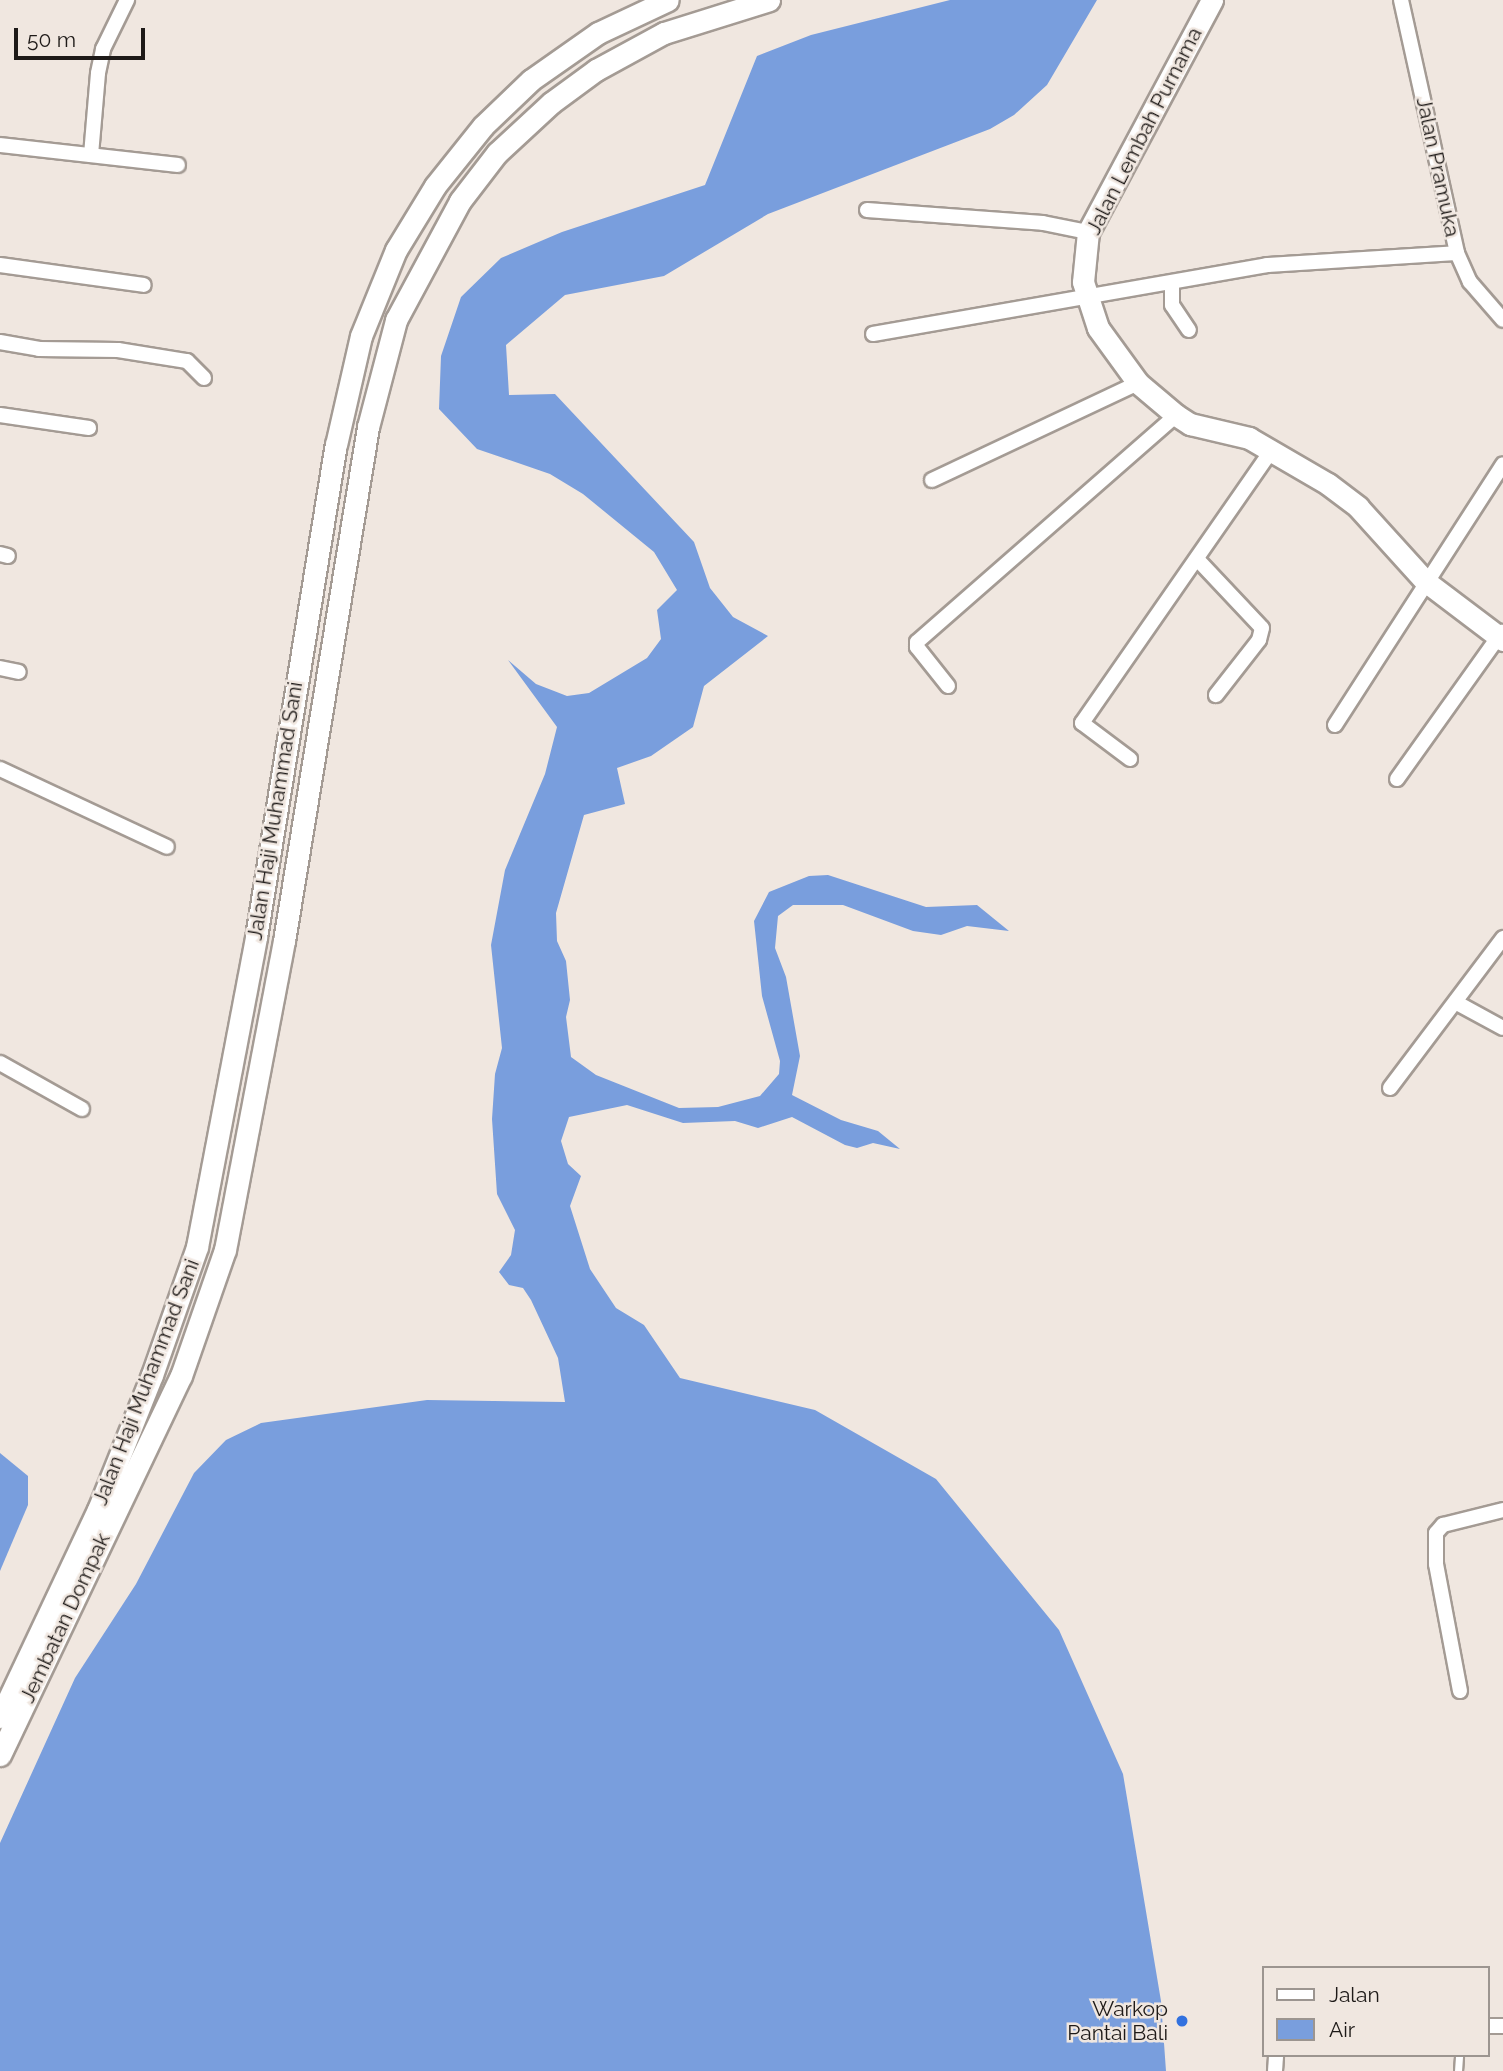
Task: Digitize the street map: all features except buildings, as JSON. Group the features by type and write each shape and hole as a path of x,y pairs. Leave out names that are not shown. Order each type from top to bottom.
{"main road":[{"name":"Jalan Haji Muhammad Sani","path":"104,1514 197,1247 256,937 298,661 344,398 361,336 396,250 435,186 484,126 531,79 598,33 667,0"},
{"name":"Jalan Haji Muhammad Sani","path":"0,1717 104,1514 181,1376 225,1250 284,941 326,663 380,371 396,320 421,266 460,201 497,153 551,103 596,70 664,33 769,0"},
{"name":"Jalan Lembah Purnama","path":"1212,0 1088,232 1083,282 1098,328 1139,383 1176,415 1191,424 1249,438 1301,466 1358,507 1425,581 1502,636"},
{"path":"298,661 326,663"},
{"name":"Jembatan Dompak","path":"0,1755 104,1514"}],"street":[{"path":"91,155 97,73 127,0"},
{"name":"Jalan Pramuka","path":"1401,0 1457,253 1470,282 1503,320"},
{"path":"0,145 178,165"},
{"path":"867,210 1043,223 1088,232"},
{"path":"873,334 1267,265 1457,253"},
{"path":"0,265 144,285"},
{"path":"1172,282 1172,305 1189,330"},
{"path":"0,342 39,349 118,350 187,361 204,378"},
{"path":"932,480 1139,383"},
{"path":"0,415 89,428"},
{"path":"948,686 917,647 917,642 1176,415"},
{"path":"1130,759 1082,723 1271,452"},
{"path":"1335,725 1425,581 1503,464"},
{"path":"1198,560 1262,628 1259,640 1216,695"},
{"path":"1397,779 1502,636"},
{"path":"0,668 19,672"},
{"path":"0,769 167,848"},
{"path":"1390,1088 1457,1003 1503,938"},
{"path":"1457,1003 1503,1028"},
{"path":"0,1063 82,1109"},
{"path":"1460,1691 1436,1564 1436,1533 1443,1525 1503,1510"}],"water":[{"path":"950,0 1097,0 1047,85 1014,115 990,129 768,214 664,276 565,295 506,345 509,395 555,394 694,542 710,588 733,617 768,636 704,686 693,727 651,756 617,768 625,804 584,815 556,913 557,941 566,961 570,1000 566,1017 571,1057 596,1075 679,1108 718,1107 760,1096 779,1074 780,1061 762,996 754,921 769,892 809,876 828,875 926,907 977,905 1009,931 967,926 941,935 913,931 843,905 793,905 778,916 775,948 786,977 800,1056 792,1095 841,1120 878,1131 900,1149 873,1143 857,1148 845,1145 792,1117 758,1128 735,1121 683,1123 627,1105 569,1117 561,1141 568,1164 581,1176 570,1206 590,1269 616,1308 644,1325 680,1378 815,1410 936,1479 1059,1630 1123,1774 1161,2001 1166,2071 0,2071 0,1843 75,1678 136,1584 194,1473 226,1440 261,1423 427,1400 565,1402 558,1358 531,1300 523,1288 509,1285 499,1272 511,1255 515,1230 497,1194 492,1119 495,1074 502,1048 491,945 505,870 545,774 557,727 508,660 536,684 567,696 589,693 647,658 661,639 657,610 677,590 654,552 583,494 550,474 477,449 439,409 441,356 461,297 501,258 562,232 705,185 757,56 811,35"},
{"path":"0,1453 28,1476 28,1505 0,1571"}],"place":[{"name":"Warkop Pantai Bali","path":"1182,2021"}]}
